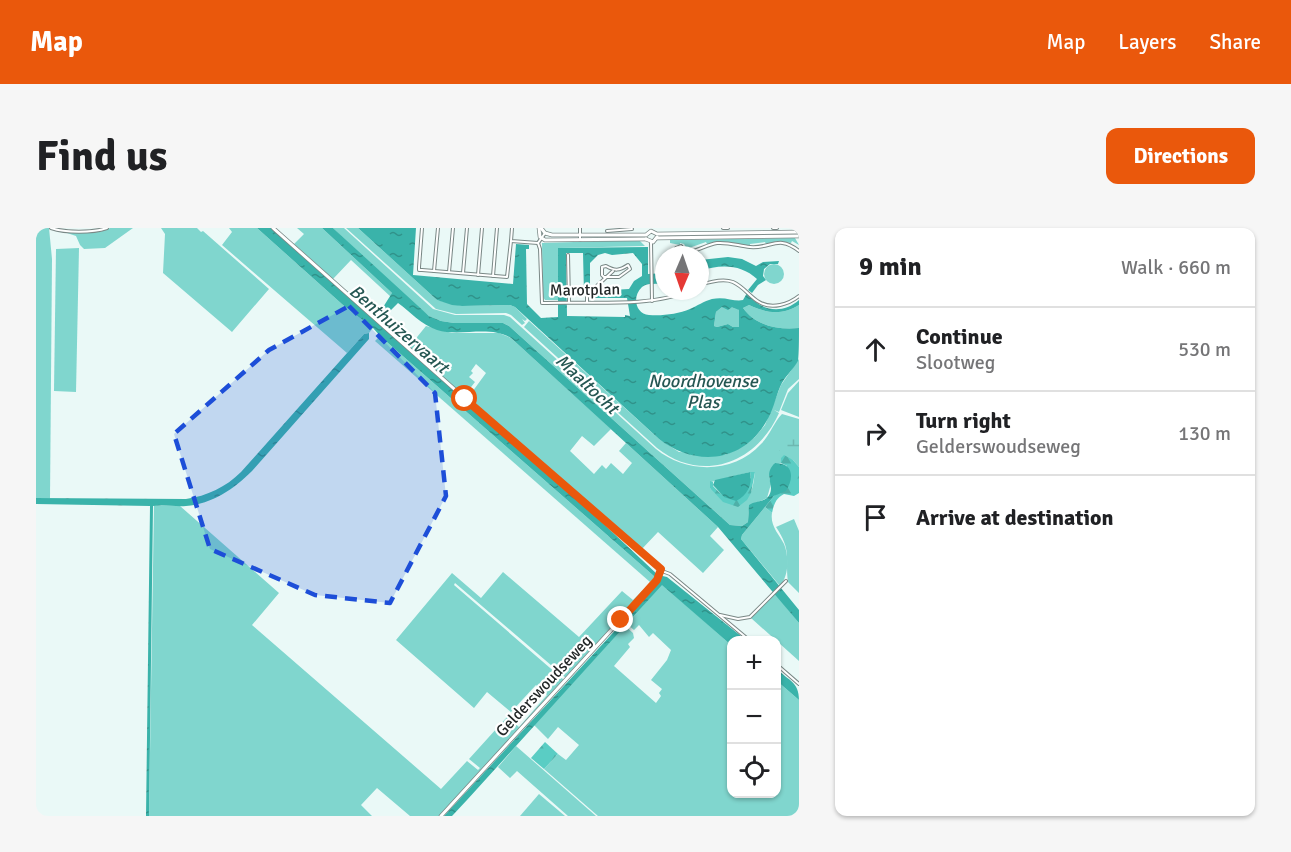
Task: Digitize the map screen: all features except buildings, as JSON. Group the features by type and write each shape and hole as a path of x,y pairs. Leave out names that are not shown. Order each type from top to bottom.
{"street":[{"path":"51,228 64,231 90,231 107,228"},
{"path":"273,228 662,572 670,574 744,636"},
{"path":"422,228 419,270 493,276 508,276 512,228"},
{"path":"434,271 438,228"},
{"path":"449,272 453,228"},
{"path":"463,274 467,228"},
{"path":"478,275 482,228"},
{"path":"493,276 497,228"},
{"path":"540,228 552,235 632,229"},
{"path":"540,228 541,238"},
{"path":"580,228 580,240"},
{"path":"685,228 685,233"},
{"path":"723,228 728,228"},
{"path":"646,237 651,229 657,236"},
{"path":"651,242 657,236 685,233 768,230 799,234"},
{"path":"606,231 646,237 651,242 652,301"},
{"path":"618,231 618,239"},
{"path":"511,241 538,243 545,233"},
{"path":"657,236 799,234"},
{"path":"541,238 580,240 646,237"},
{"path":"707,246 718,243 752,248 780,242 789,243 799,250"},
{"name":"Marotplan","path":"538,243 542,303 587,300 658,300"},
{"path":"568,255 568,302"},
{"path":"604,277 602,267 606,266 613,271"},
{"path":"587,300 587,295 604,277 613,271 622,271 619,277 604,277"},
{"path":"709,282 730,281 745,289 760,303 772,306 790,304 799,296"},
{"name":"Gelderswoudseweg","path":"441,816 662,572"},
{"path":"720,615 747,619 786,581"},
{"path":"781,668 799,684"}],"highlighted area":[{"path":"349,306 435,393 446,496 390,603 315,595 210,549 174,434 269,350"}],"green space":[{"path":"36,228 49,228 52,259 50,498 36,498"},
{"path":"110,228 133,228 105,248 84,249 76,236 67,233 100,232"},
{"path":"161,228 197,228 203,231 269,289 232,332 163,273 165,234"},
{"path":"229,228 257,228 343,305 373,328 369,333 364,334 347,353 222,245 232,232"},
{"path":"297,228 322,228 392,293 391,297 351,260 333,279 294,244 304,234"},
{"path":"333,228 344,228 433,309 455,315 510,317 656,449 668,457 681,463 710,467 737,461 750,454 761,444 782,414 799,419 799,467 793,460 781,458 781,463 775,463 769,478 771,484 767,498 751,505 748,522 742,526 730,525 509,326 503,323 441,321 429,316 403,295","holes":["755,472 750,494 740,503 710,488 711,482"]},
{"path":"346,228 358,228 437,300 462,306 510,305 527,319 525,321 522,319 525,323 522,325 506,313 456,314 436,309"},
{"path":"795,238 799,245 792,241 791,243 778,241 750,244 750,246 727,242 707,244 706,242 685,246 680,243 680,245 670,243 670,240"},
{"path":"639,240 645,246 559,248 558,300 545,300 543,297 542,243"},
{"path":"79,248 76,392 54,391 56,249"},
{"path":"770,264 778,264 784,270 784,278 778,284 770,284 764,278 764,270"},
{"path":"749,305 762,310 780,312 799,305 799,328 775,327 761,323 743,308"},
{"path":"722,307 736,307 739,310 739,327 728,324 714,326 716,312"},
{"path":"529,321 659,439 679,452 725,455 740,448 755,437 765,425 781,385 799,359 799,379 788,389 779,412 774,410 779,413 757,445 743,456 727,463 710,466 692,465 674,459 657,448 524,327"},
{"path":"426,326 452,333 499,333 511,338 611,429 594,446 582,436 570,451 594,474 602,465 606,469 611,463 623,474 632,463 619,451 626,443 718,527 710,536 724,550 703,573 658,532 640,551 467,399 486,373 476,364 469,377 475,382 464,396 409,347"},
{"path":"380,336 655,577 650,582 375,341"},
{"path":"799,381 799,417 781,410 788,393"},
{"path":"793,430 799,432 799,449 779,451 780,447"},
{"path":"784,455 799,467 799,493 794,496 784,494 781,496 772,513 765,507 780,492 787,466 781,463"},
{"path":"750,472 755,472 751,493 747,500 738,507 723,502 710,488 710,481 724,497 751,478"},
{"path":"154,505 180,506 279,593 252,625 441,789 467,761 478,770 480,768 469,759 507,717 519,727 547,695 536,685 511,712 487,692 474,708 396,640 452,573 481,598 503,572 579,637 622,591 633,600 642,591 644,593 566,678 455,583 454,585 564,680 439,816 410,816 377,788 361,805 372,816 149,816"},
{"path":"765,507 772,513 774,526 787,554 787,571 780,586 741,539"},
{"path":"794,519 799,531 799,593 788,582 786,548 776,527"},
{"path":"663,585 727,641 727,798 781,798 781,684 799,700 799,816 598,816 544,769 558,754 566,760 579,745 558,727 548,739 534,725 624,625 633,633 634,638 628,644 630,647 614,666 656,703 661,696 659,693 662,689 651,680 667,660 671,650 653,633 649,637 639,625 634,630 627,624"},
{"path":"774,592 799,623 799,661 781,645 781,636 771,636 751,618"},
{"path":"545,742 558,754 544,769 531,758"},
{"path":"516,746 596,816 568,816 517,771 510,778 498,767"},
{"path":"539,794 565,816 520,816"}],"water":[{"path":"257,228 271,228 592,513 658,575 667,577 741,636 727,636 727,642 662,585 452,816 444,816 622,623 660,578 655,577 373,328 343,305"},
{"path":"322,228 333,228 429,316 454,323 503,323 509,326 730,525 742,526 748,522 749,505 767,498 770,494 769,472 775,463 789,468 791,476 786,491 774,496 741,539 799,610 799,623 718,527 511,338 494,332 437,330 398,303 382,317 380,312 392,293"},
{"name":"Noordhovense Plas","path":"358,228 416,228 413,275 513,284 516,244 529,245 529,249 526,249 527,304 541,318 558,317 558,248 648,247 648,274 655,274 655,284 642,287 637,295 636,304 644,314 675,313 712,299 743,300 747,293 758,304 772,309 786,308 799,300 799,305 780,312 762,310 749,305 743,308 754,319 768,326 799,328 798,361 782,383 768,418 756,436 731,453 702,457 673,448 659,439 515,307 510,305 452,305 437,300","holes":["566,253 583,253 584,294 591,294 591,298 627,298 630,316 567,316","605,253 612,255 633,253 642,264 642,276 634,281 629,289 594,291 590,289 590,263 598,255","722,307 728,310 732,307 739,310 739,327 728,324 714,326 716,312"]},
{"path":"728,257 742,259 756,266 763,262 779,261 778,264 770,264 764,269 763,276 766,280 752,293 748,290 757,279 751,274 737,268 723,266 709,269 709,259"},
{"path":"369,333 369,339 238,484 214,499 196,505 153,506 149,816 146,816 150,506 36,504 36,498 186,499 216,490 241,472 364,334"},
{"path":"750,472 751,481 748,489 736,501 724,497 713,485 715,480"},
{"path":"781,672 795,685 799,700 781,684"}],"route":[{"path":"465,399 661,569 657,580 621,620"}],"water label":[{"name":"Benthuizervaart","path":"399,329"},
{"name":"Maaltocht","path":"587,384"}]}
